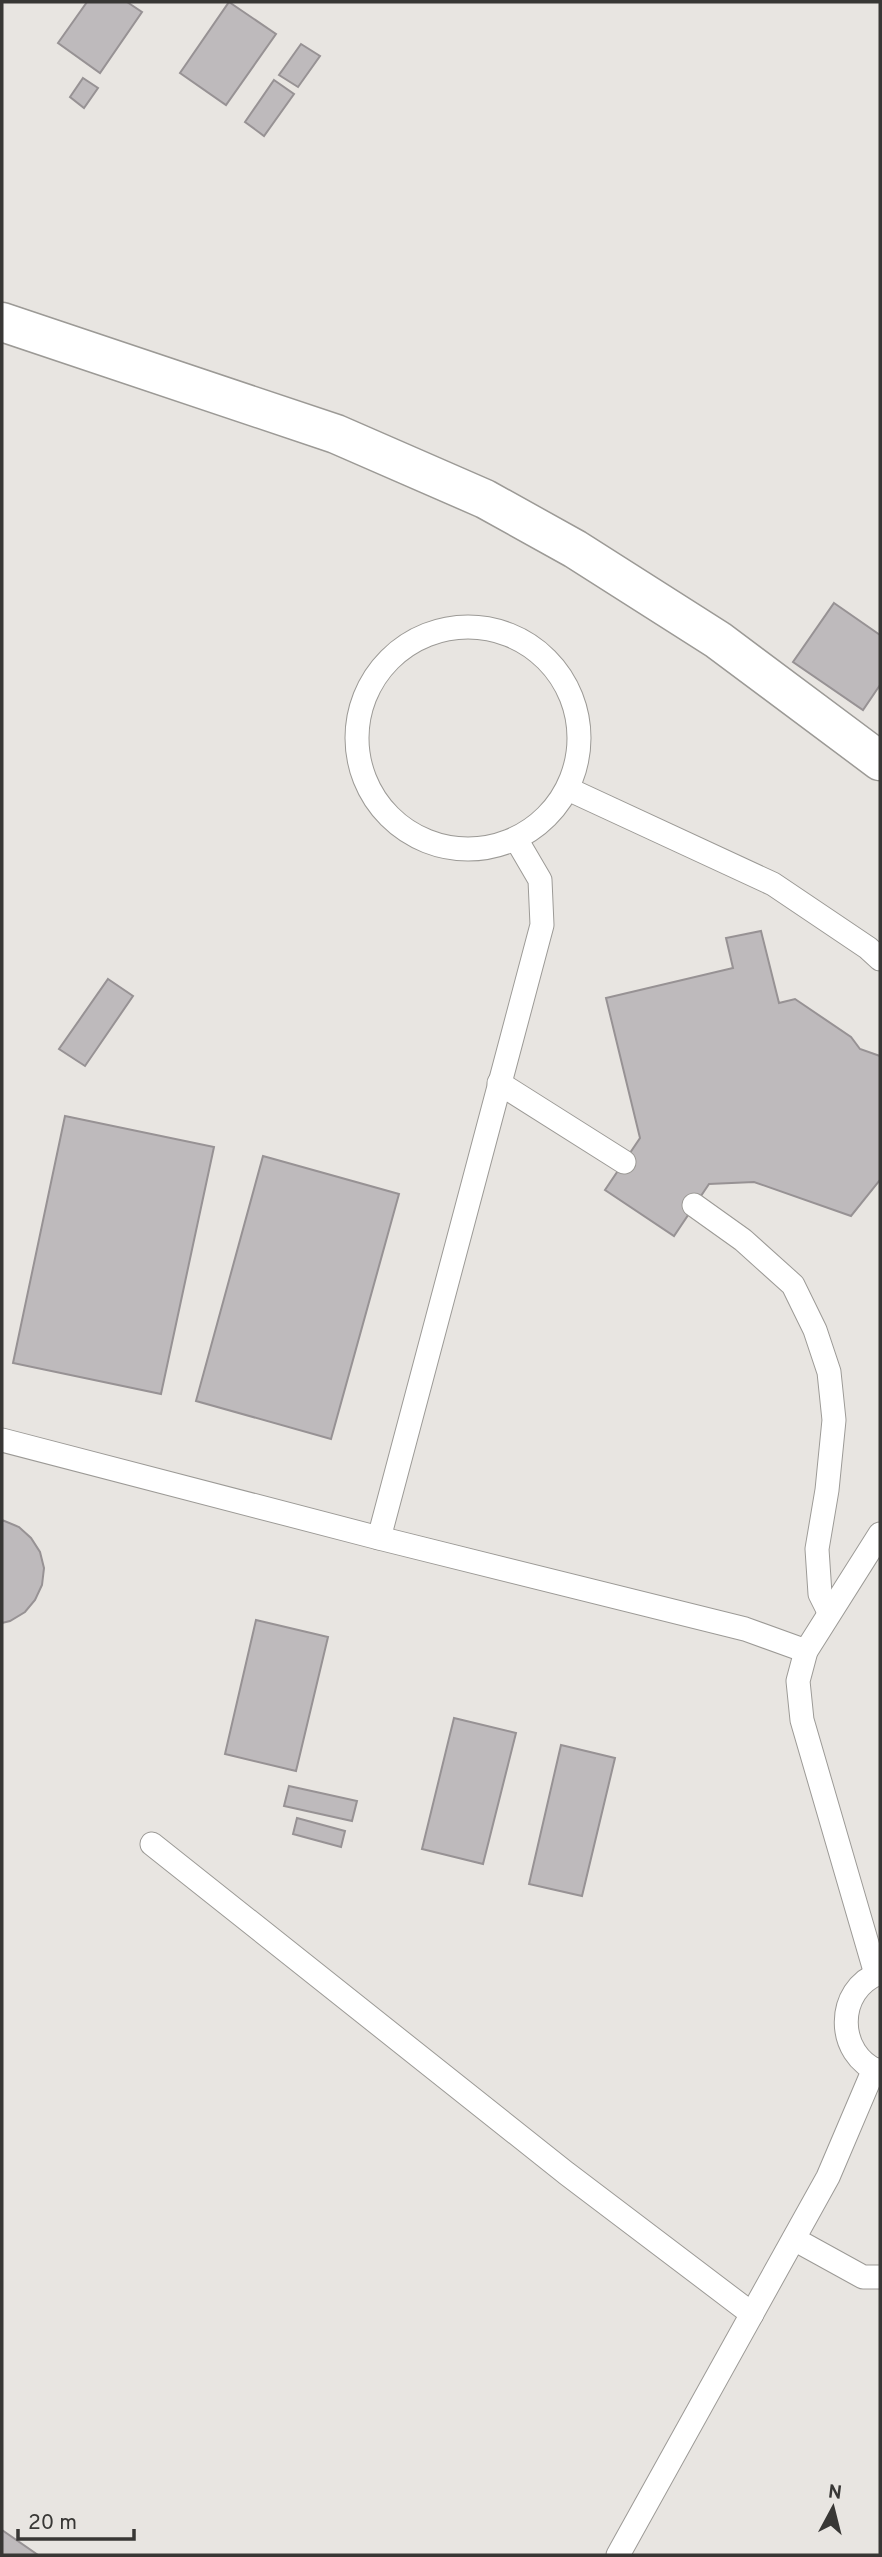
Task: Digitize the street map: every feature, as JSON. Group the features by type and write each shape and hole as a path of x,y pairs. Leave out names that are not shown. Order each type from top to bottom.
{"street":[{"path":"2,322 336,434 485,499 575,549 718,640 880,761"}],"lane":[{"path":"474,627 511,635 542,655 566,683 579,718 579,754 568,789 546,819 516,839 480,849 444,846 410,833 382,809 363,777 357,741 361,706 378,673 405,647 438,631 474,627"},
{"path":"568,789 773,884 868,947 880,959"},
{"path":"379,1538 542,925 540,880 516,839"},
{"path":"499,1083 624,1162"},
{"path":"694,1205 743,1240 793,1285 815,1330 829,1373 834,1420 827,1490 817,1549 820,1594 829,1612"},
{"path":"2,1440 745,1629 806,1651"},
{"path":"618,2555 828,2178 877,2071 860,2059 850,2046 845,2029 846,2012 852,1997 862,1983 878,1973 802,1720 798,1681 806,1651 880,1534"},
{"path":"152,1844 555,2164 751,2314"},
{"path":"794,2239 863,2277 880,2277"}],"building":[{"path":"87,2 127,2 142,12 100,73 58,43"},
{"path":"229,2 276,34 226,105 180,73"},
{"path":"301,44 320,56 298,87 279,75"},
{"path":"83,78 98,88 84,108 70,97"},
{"path":"274,80 294,94 264,136 245,122"},
{"path":"834,603 880,635 880,685 863,710 793,662"},
{"path":"761,931 779,1003 795,999 851,1037 860,1049 880,1056 880,1180 851,1216 754,1182 709,1184 674,1236 605,1190 640,1138 606,998 733,968 726,938"},
{"path":"108,979 133,996 85,1066 59,1049"},
{"path":"65,1116 214,1147 161,1394 13,1363"},
{"path":"263,1156 399,1194 331,1439 196,1401"},
{"path":"2,1520 19,1527 31,1538 40,1552 44,1568 42,1585 35,1600 25,1612 2,1623"},
{"path":"256,1620 328,1637 296,1771 225,1754"},
{"path":"454,1718 516,1733 483,1864 422,1849"},
{"path":"561,1745 615,1758 582,1896 529,1884"},
{"path":"289,1786 357,1801 352,1821 284,1806"},
{"path":"297,1818 345,1831 341,1847 293,1834"},
{"path":"2,2530 38,2555 2,2555"}]}
